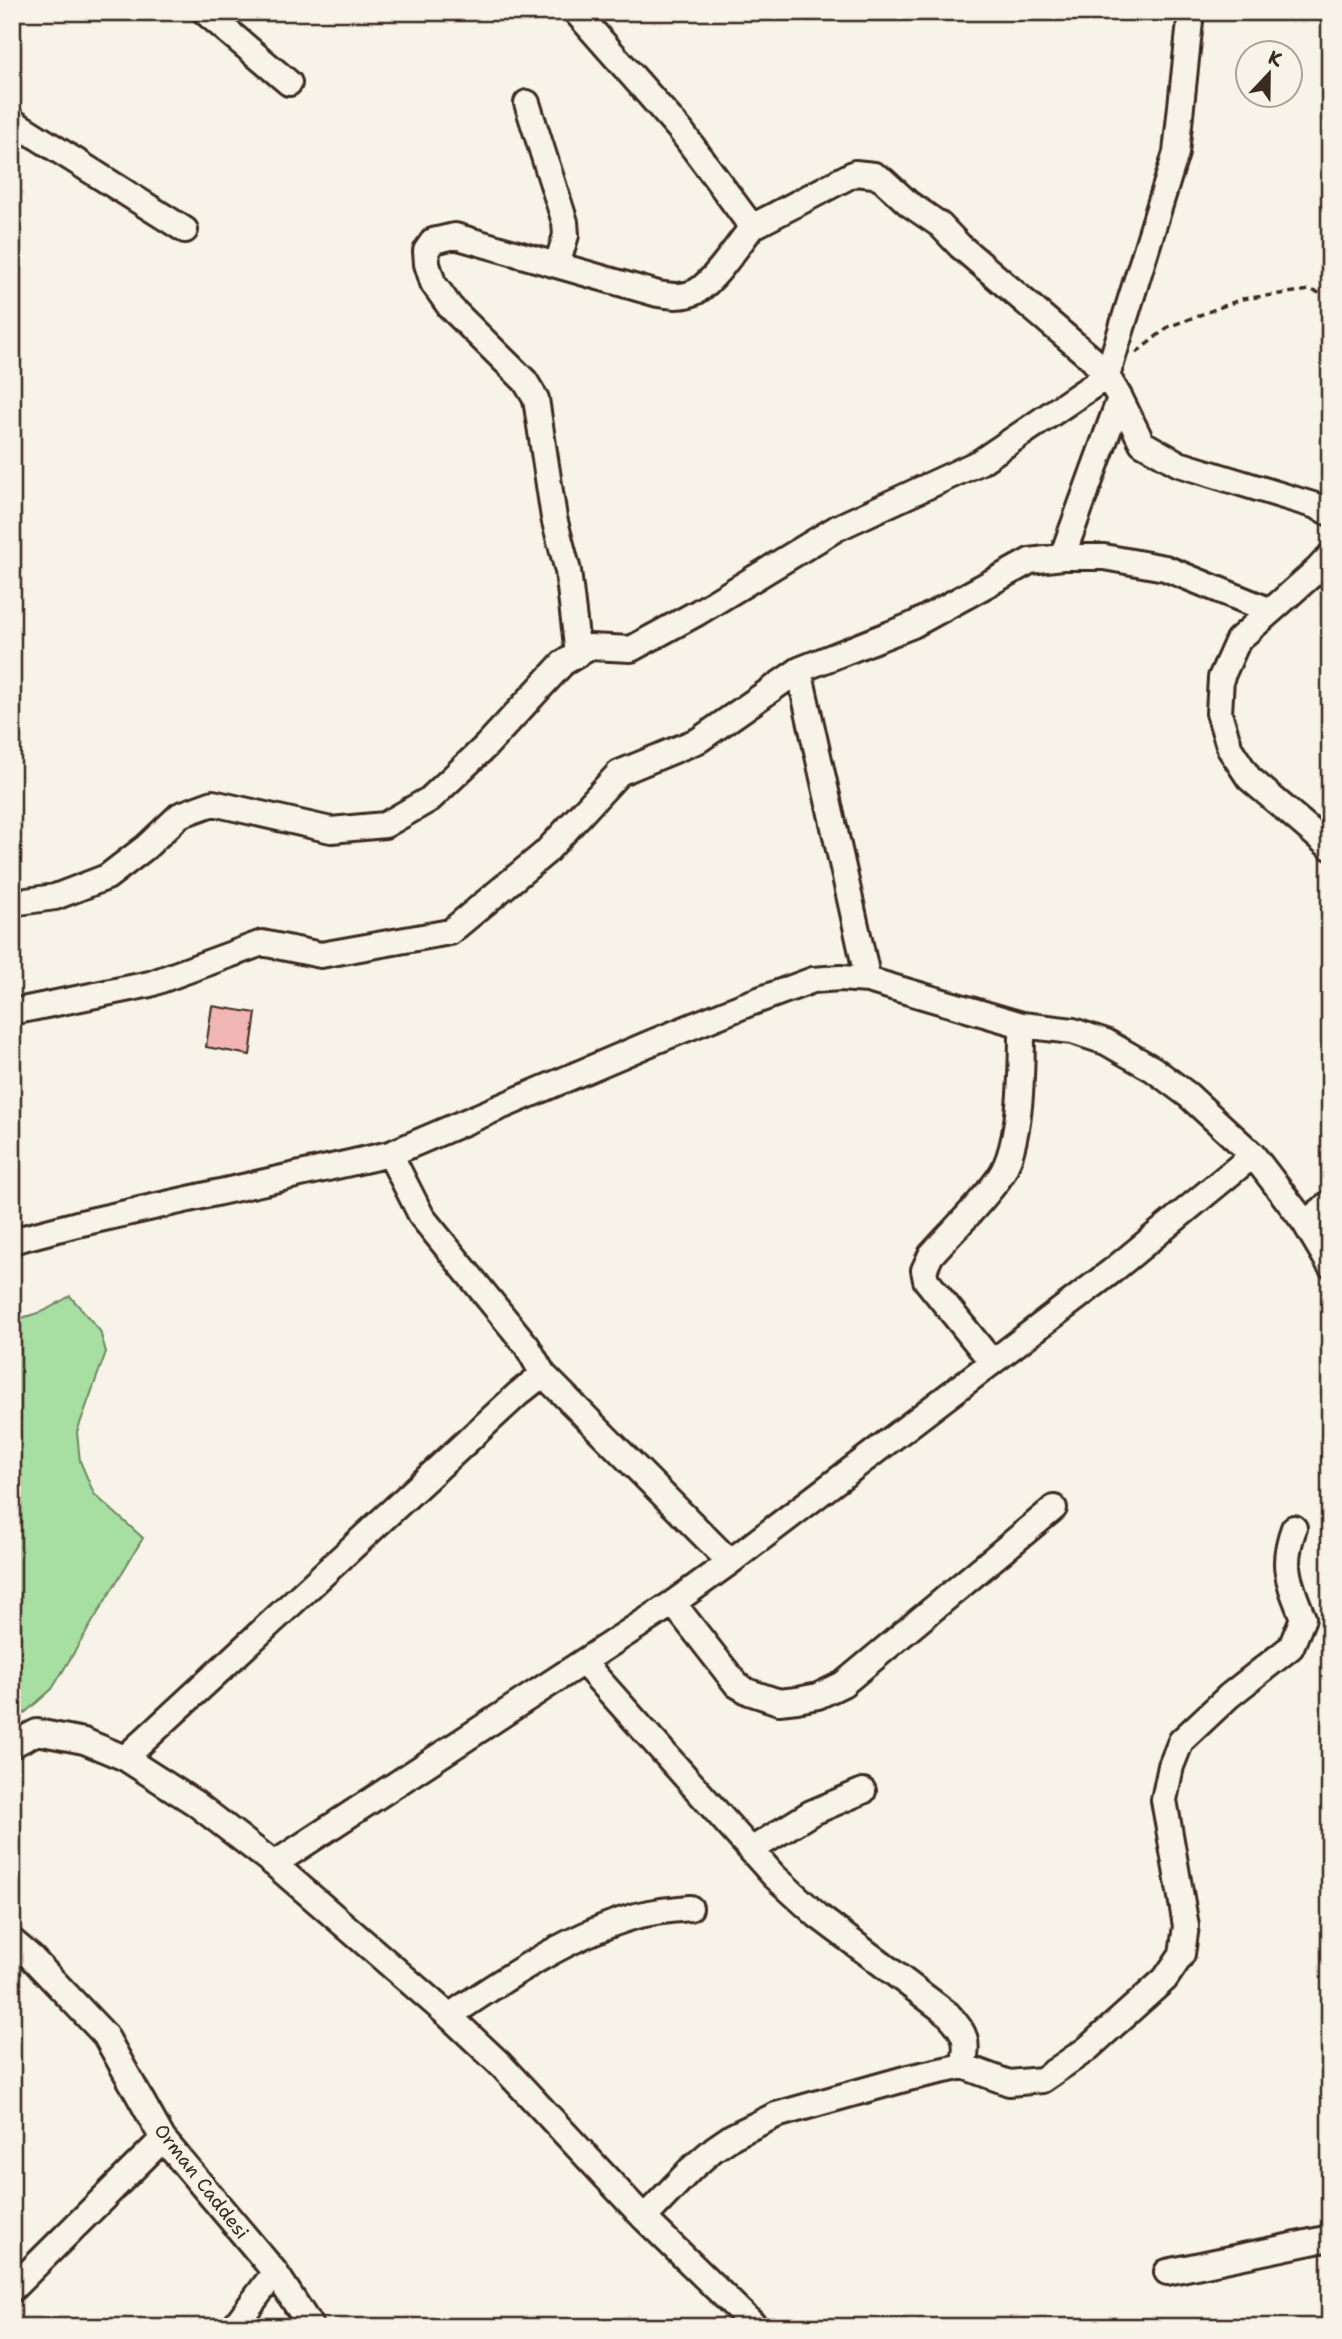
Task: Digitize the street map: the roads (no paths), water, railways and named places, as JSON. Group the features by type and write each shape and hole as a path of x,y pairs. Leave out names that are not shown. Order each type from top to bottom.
{"street":[{"path":"205,12 289,83"},
{"path":"576,12 681,131 752,227"},
{"path":"12,903 55,897 107,877 146,847 180,815 213,803 331,830 385,825 430,799 485,747 563,663 590,647 631,649 697,613 837,528 980,462 1107,376 1176,153 1191,12"},
{"path":"527,103 565,222 566,235 557,265"},
{"path":"12,121 185,230"},
{"path":"578,654 568,571 554,518 536,399 525,381 450,307 433,283 426,251 433,241 455,236 658,294 677,297 695,292 709,281 752,227 855,173 874,175 940,225 960,246 1092,359 1107,376 1142,443 1179,464 1316,506 1330,513"},
{"path":"1062,557 1120,398"},
{"path":"1330,556 1238,640 1220,678 1219,713 1230,748 1249,778 1330,847"},
{"path":"12,1012 150,984 262,943 321,955 450,932 545,853 619,773 699,740 799,670 913,625 1030,561 1062,557 1104,557 1165,568 1271,611"},
{"path":"799,670 868,981"},
{"path":"12,1241 390,1154 653,1042 813,980 840,978 868,981 1022,1025 1073,1031 1106,1042 1153,1069 1188,1095 1253,1155 1305,1223 1330,1265"},
{"path":"992,1362 926,1280 924,1270 931,1255 999,1178 1008,1161 1016,1124 1022,1064 1022,1025"},
{"path":"390,1154 422,1217 527,1346 543,1374 730,1562"},
{"path":"274,1864 673,1603 730,1562 1112,1271 1253,1155"},
{"path":"1305,1223 1330,1203"},
{"path":"125,1758 518,1394 543,1374"},
{"path":"673,1603 737,1685 779,1702 818,1696 843,1684 1054,1508"},
{"path":"644,2218 714,2148 776,2115 908,2078 963,2067 1009,2082 1042,2080 1087,2049 1165,1979 1182,1954 1186,1926 1164,1800 1171,1766 1181,1741 1229,1696 1291,1647 1303,1618 1286,1574 1288,1544 1294,1528"},
{"path":"583,1662 774,1876 818,1916 948,2014 962,2029 968,2048 963,2067"},
{"path":"12,1745 37,1732 84,1741 125,1758 195,1803 274,1864 449,2015 500,2064 644,2218 756,2327"},
{"path":"751,1850 811,1813 863,1791"},
{"path":"449,2015 531,1964 609,1925 641,1915 690,1908"},
{"name":"Orman Caddesi","path":"12,1941 32,1958 105,2035 163,2139 275,2272 311,2327"},
{"path":"12,2289 163,2139"},
{"path":"1167,2272 1330,2238"},
{"path":"234,2327 275,2272"}]}
